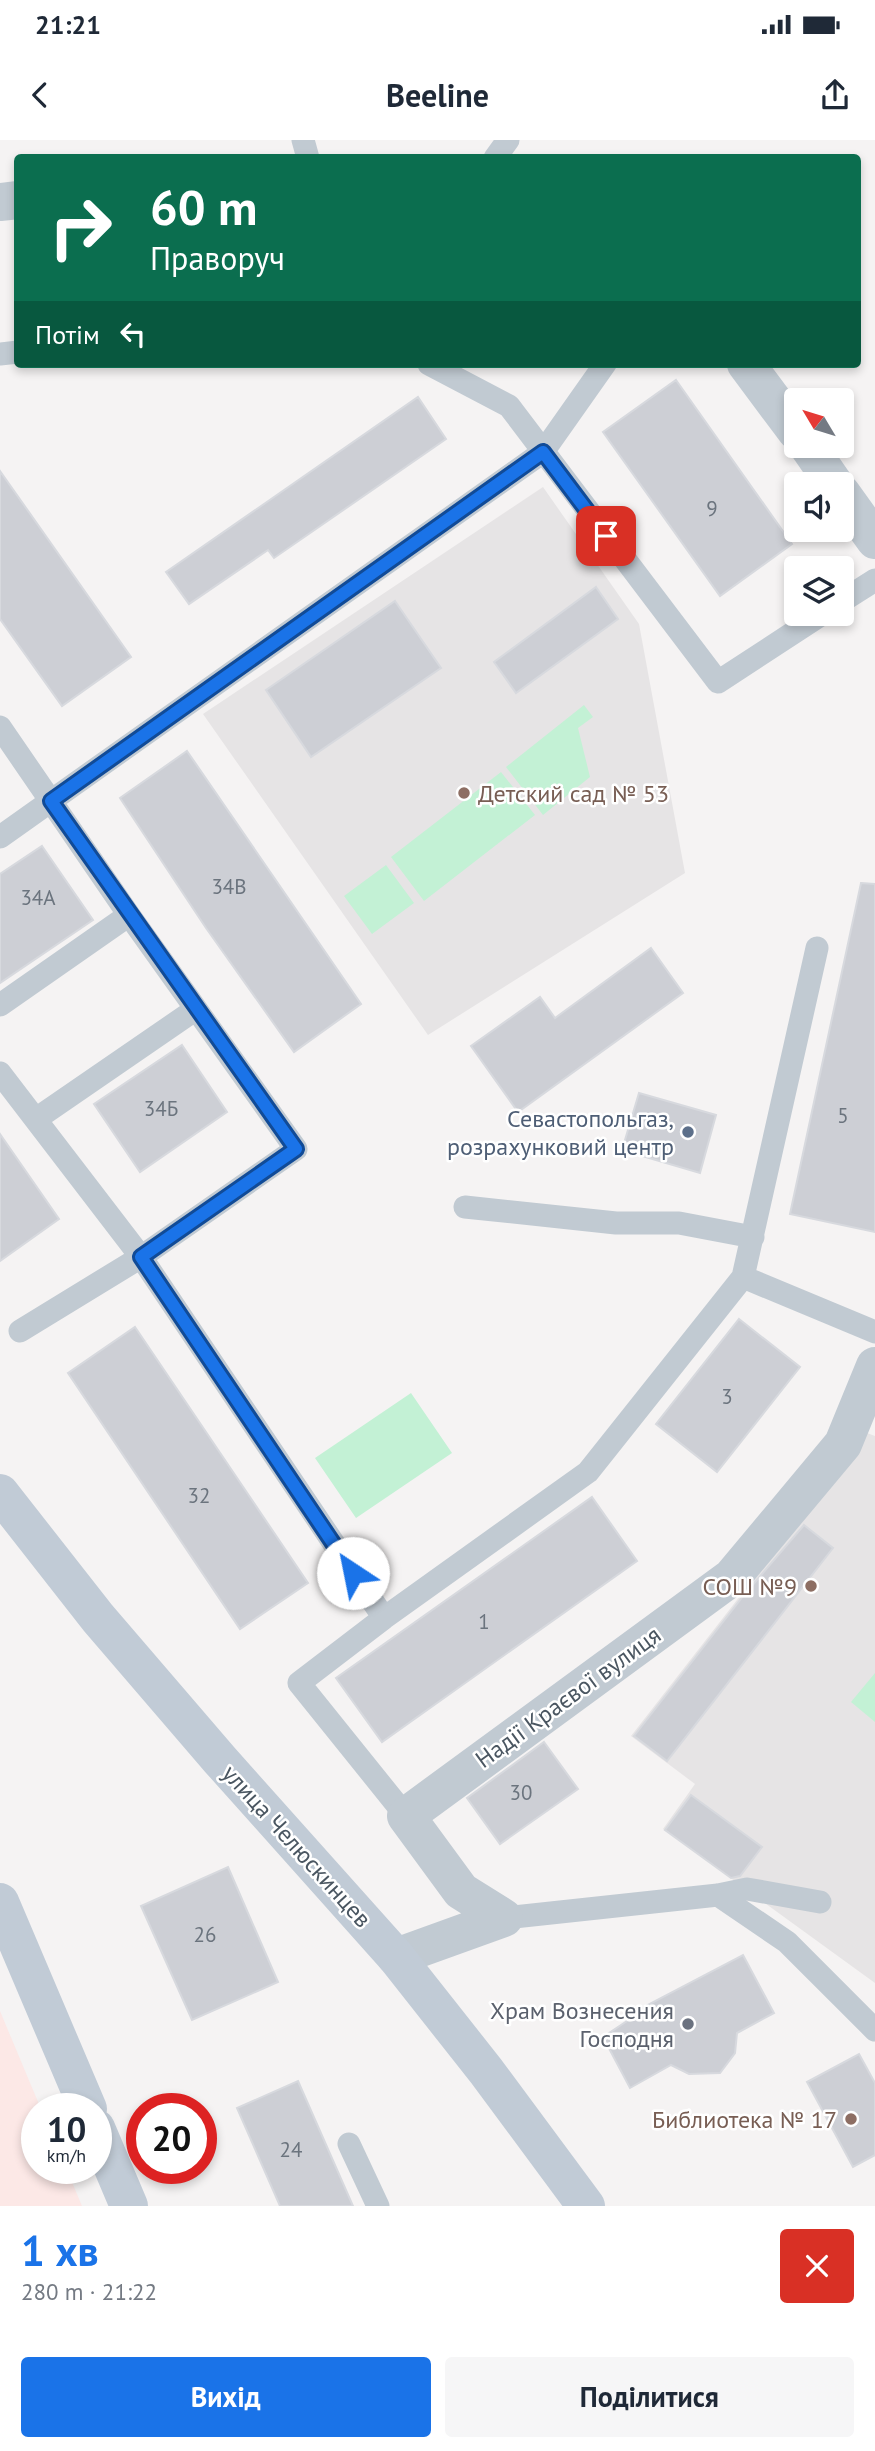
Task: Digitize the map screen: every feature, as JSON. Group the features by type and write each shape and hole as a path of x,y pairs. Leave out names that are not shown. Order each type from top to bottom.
{"main road":[{"name":"улица Челюскинцев","path":"0,1493 142,1669 396,1956 586,2206"},
{"path":"0,1902 81,2093"},
{"path":"112,2166 129,2206"}],"street":[{"path":"749,368 784,414"},
{"path":"854,511 875,540"},
{"name":"Надії Краєвої вулиця","path":"406,1816 732,1577 843,1444 875,1366"},
{"path":"406,1816 461,1891 504,1918"},
{"path":"396,1956 504,1918"}],"lane":[{"path":"437,368 509,406 718,682 804,626"},
{"path":"0,837 543,452 603,368"},
{"path":"854,593 875,579"},
{"path":"0,727 196,1009 305,1147 141,1257 20,1331"},
{"path":"0,1005 129,915"},
{"path":"406,1816 299,1683 383,1618 588,1472 743,1277 817,948"},
{"path":"36,1119 196,1009"},
{"path":"0,1073 141,1257 383,1618"},
{"path":"465,1207 616,1223 679,1223 754,1237"},
{"path":"743,1277 875,1332"},
{"path":"504,1918 718,1895 747,1889 820,1902"},
{"path":"718,1895 787,1942 875,2030"},
{"path":"349,2144 378,2206"}],"shaded area":[{"name":"Детский сад № 53","path":"543,487 639,624 685,873 428,1035 203,714"},
{"name":"СОШ №9","path":"867,1433 875,1436 875,1983 663,1829 695,1784 631,1736"},
{"path":"0,2011 34,2093 21,2093 21,2184 73,2184 82,2206 0,2206"}],"green space":[{"path":"584,705 593,717 578,728 590,777 543,815 506,767"},
{"path":"501,772 535,815 424,901 391,857"},
{"path":"386,865 414,903 372,934 344,896"},
{"path":"411,1393 452,1453 356,1518 315,1458"},
{"path":"875,1673 875,1722 851,1702"}],"building":[{"path":"676,380 784,533 784,542 792,544 720,596 603,432"},
{"path":"418,397 446,439 274,558 268,550 189,604 166,572"},
{"path":"0,471 131,657 62,706 0,619"},
{"path":"596,587 618,619 516,693 494,662"},
{"path":"395,601 441,668 311,757 266,690"},
{"path":"187,751 361,1004 294,1052 206,928 120,798"},
{"path":"42,846 93,920 0,983 0,874"},
{"path":"861,883 875,884 875,1232 790,1214"},
{"path":"651,948 683,993 518,1112 471,1046 540,997 555,1018"},
{"path":"182,1045 227,1112 140,1172 94,1104"},
{"path":"639,1093 716,1115 700,1173 622,1150"},
{"path":"0,1134 59,1219 0,1261"},
{"path":"739,1319 800,1367 717,1472 656,1424"},
{"path":"135,1327 308,1583 240,1629 68,1373"},
{"path":"592,1497 637,1561 382,1742 336,1678"},
{"path":"804,1525 833,1548 667,1761 634,1736 744,1595"},
{"path":"544,1742 578,1789 500,1844 467,1798"},
{"path":"691,1795 762,1847 740,1876 731,1878 665,1830"},
{"path":"228,1867 278,1982 192,2020 141,1906"},
{"name":"Храм Вознесения Господня","path":"743,1955 774,2013 737,2033 735,2053 720,2073 689,2074 671,2065 630,2088 603,2037 636,2015 636,2011"},
{"name":"Библиотека № 17","path":"859,2054 875,2083 875,2155 853,2167 807,2082"},
{"path":"298,2081 353,2206 280,2206 237,2108"}],"place":[{"name":"Детский сад № 53","path":"464,793"},
{"name":"Севастопольгаз, розрахунковий центр","path":"688,1132"},
{"name":"СОШ №9","path":"811,1586"},
{"name":"Храм Вознесения Господня","path":"688,2024"},
{"name":"Библиотека № 17","path":"851,2119"}],"route":[{"path":"353,1573 141,1257 296,1149 51,801 543,452 606,536"}]}
